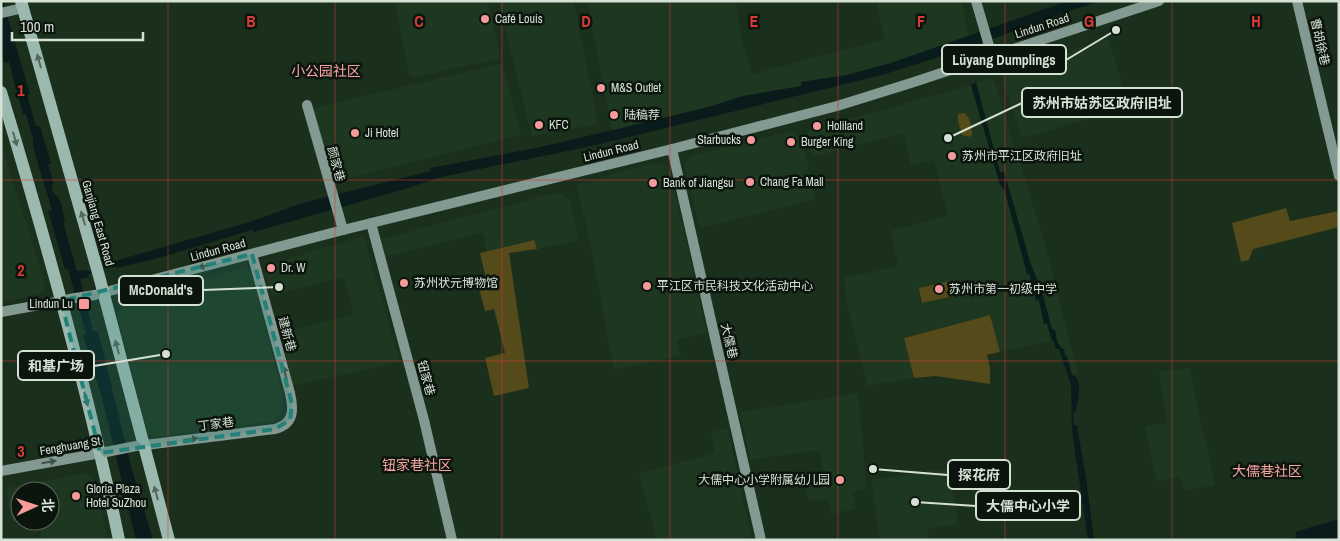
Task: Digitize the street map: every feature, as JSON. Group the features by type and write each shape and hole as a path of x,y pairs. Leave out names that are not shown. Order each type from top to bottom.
{"main road":[{"path":"976,1 992,56"},
{"name":"Lindun Road","path":"1,312 99,294 343,230 672,149 867,97 1159,1"},
{"name":"曹胡徐巷","path":"1297,1 1339,176"},
{"path":"1,13 19,7"},
{"name":"Ganjiang East Road","path":"19,7 98,270 99,294 140,446 169,540"},
{"path":"1,92 65,300 103,453 119,540"},
{"name":"颜家巷","path":"307,105 343,230"},
{"name":"大儒巷","path":"672,149 761,540"},
{"name":"钮家巷","path":"371,223 424,420 452,540"},
{"name":"建新巷","path":"252,254 290,393 293,407 290,420"},
{"name":"丁家巷","path":"140,446 275,429 283,426 290,420"},
{"name":"Fenghuang St","path":"1,471 140,446"}],"highlighted area":[{"path":"252,254 292,404 290,420 275,429 100,453 61,301"}],"shaded area":[{"path":"1,1 3,1 30,94 27,95 36,126 40,126 51,163 48,164 53,181 52,190 61,202 65,221 63,222 77,271 87,270 89,277 80,279 93,331 98,331 132,470 153,540 136,540 102,398 83,335 86,334 68,269 65,269 48,211 52,210 33,147 33,139 26,114 23,114 9,62 4,63 1,53"},
{"path":"395,1 488,1 501,58 415,77 409,75"},
{"path":"498,1 574,1 598,124 532,136"},
{"path":"587,1 736,1 742,41 753,74 885,39 876,1 961,1 969,36 891,63 847,75 801,82 802,86 743,96 712,106 612,131"},
{"path":"1068,1 1100,1 967,48 882,75 596,145 441,177 405,189 254,232 252,230 155,259 117,268 115,261 250,222 302,203 431,171 430,168 536,148 712,106 743,96 801,86 801,82 847,75 891,63"},
{"path":"1108,38 1130,108 1021,138 1001,76"},
{"path":"502,63 521,135 330,183 312,109"},
{"path":"992,78 1044,240 1078,374 1072,375 1057,342 1055,330 1052,329 1042,292 1031,265 1004,172 1000,173 976,82"},
{"path":"976,82 1000,172 1004,172 1052,329 1055,330 1057,341 1062,349 1064,349 1072,375 1077,378 1079,391 1076,411 1073,412 1074,425 1077,425 1094,540 1088,540 1072,431 1071,385 1059,349 1056,349 1054,341 1052,341 1047,323 1044,324 1039,300 1036,300 1029,273 1027,274 1007,199 1004,189 1000,185 971,85"},
{"name":"苏州市第一初级中学","path":"971,85 986,139 1007,199 1027,273 1029,273 1036,300 1039,300 1044,323 1047,323 1052,341 1000,352 990,315 904,337 914,378 868,386 846,300 844,278 898,266 891,231 948,216 934,160 911,165 903,134 812,157 807,131"},
{"path":"964,113 968,117 971,126 972,135 969,137 962,135 958,121 958,114"},
{"name":"Chang Fa Mall","path":"790,131 796,133 803,145 816,199 700,228 684,165 686,160 692,156"},
{"path":"1,143 45,283 43,291 38,294 1,302"},
{"name":"平江区市民科技文化活动中心","path":"653,163 667,165 670,170 707,333 677,340 681,356 614,370 589,238 576,185"},
{"path":"554,193 561,193 571,203 578,241 537,249 534,240 487,251 482,233 386,256 381,239"},
{"path":"1286,208 1290,221 1339,211 1339,227 1253,249 1249,260 1241,262 1232,223"},
{"path":"361,237 365,241 400,362 292,386 281,333 353,314 344,277 272,296 264,266"},
{"path":"534,240 537,249 509,253 529,388 494,396 485,358 505,353 494,309 485,311 478,285 487,283 480,253"},
{"path":"247,268 252,274 283,396 283,412 273,421 159,437 152,436 148,433 146,427 118,320 118,312 126,303 132,300"},
{"path":"955,280 958,295 922,303 919,288"},
{"path":"990,315 1000,352 987,355 990,368 990,384 936,376 914,378 904,338"},
{"path":"1189,368 1215,485 1185,491 1181,477 1157,481 1145,427 1167,422 1159,371"},
{"path":"858,393 867,489 853,492 856,509 831,514 828,498 809,501 805,481 824,478 820,450 750,460 740,412"},
{"path":"728,428 751,536 736,540 657,540 639,473 715,453 711,432"},
{"path":"950,468 958,524 927,529 929,540 880,540 871,480"},
{"path":"79,474 87,474 92,477 96,483 107,540 42,540 40,531 60,531 60,481 42,481"},
{"path":"10,487 10,510 6,488"},
{"path":"1339,519 1339,537 1329,540 1289,540 1297,537 1295,532"}],"place":[{"name":"Café Louis","path":"485,19"},
{"name":"Lüyang Dumplings","path":"1116,30"},
{"name":"M&S Outlet","path":"601,88"},
{"name":"陆稿荐","path":"614,115"},
{"name":"KFC","path":"539,125"},
{"name":"Holiland","path":"817,126"},
{"name":"Ji Hotel","path":"355,133"},
{"name":"苏州市姑苏区政府旧址","path":"948,138"},
{"name":"Starbucks","path":"751,140"},
{"name":"Burger King","path":"791,142"},
{"name":"苏州市平江区政府旧址","path":"952,156"},
{"name":"Chang Fa Mall","path":"750,182"},
{"name":"Bank of Jiangsu","path":"653,183"},
{"name":"Dr. W","path":"271,268"},
{"name":"苏州状元博物馆","path":"404,283"},
{"name":"平江区市民科技文化活动中心","path":"647,286"},
{"name":"McDonald's","path":"279,287"},
{"name":"苏州市第一初级中学","path":"939,289"},
{"name":"Lindun Lu","path":"84,304"},
{"name":"和基广场","path":"166,354"},
{"name":"探花府","path":"873,469"},
{"name":"大儒中心小学附属幼儿园","path":"840,480"},
{"name":"Gloria Plaza Hotel SuZhou","path":"76,496"},
{"name":"大儒中心小学","path":"915,502"}],"district":[{"name":"小公园社区","path":"326,71"},
{"name":"钮家巷社区","path":"417,465"},
{"name":"大儒巷社区","path":"1267,471"}]}
